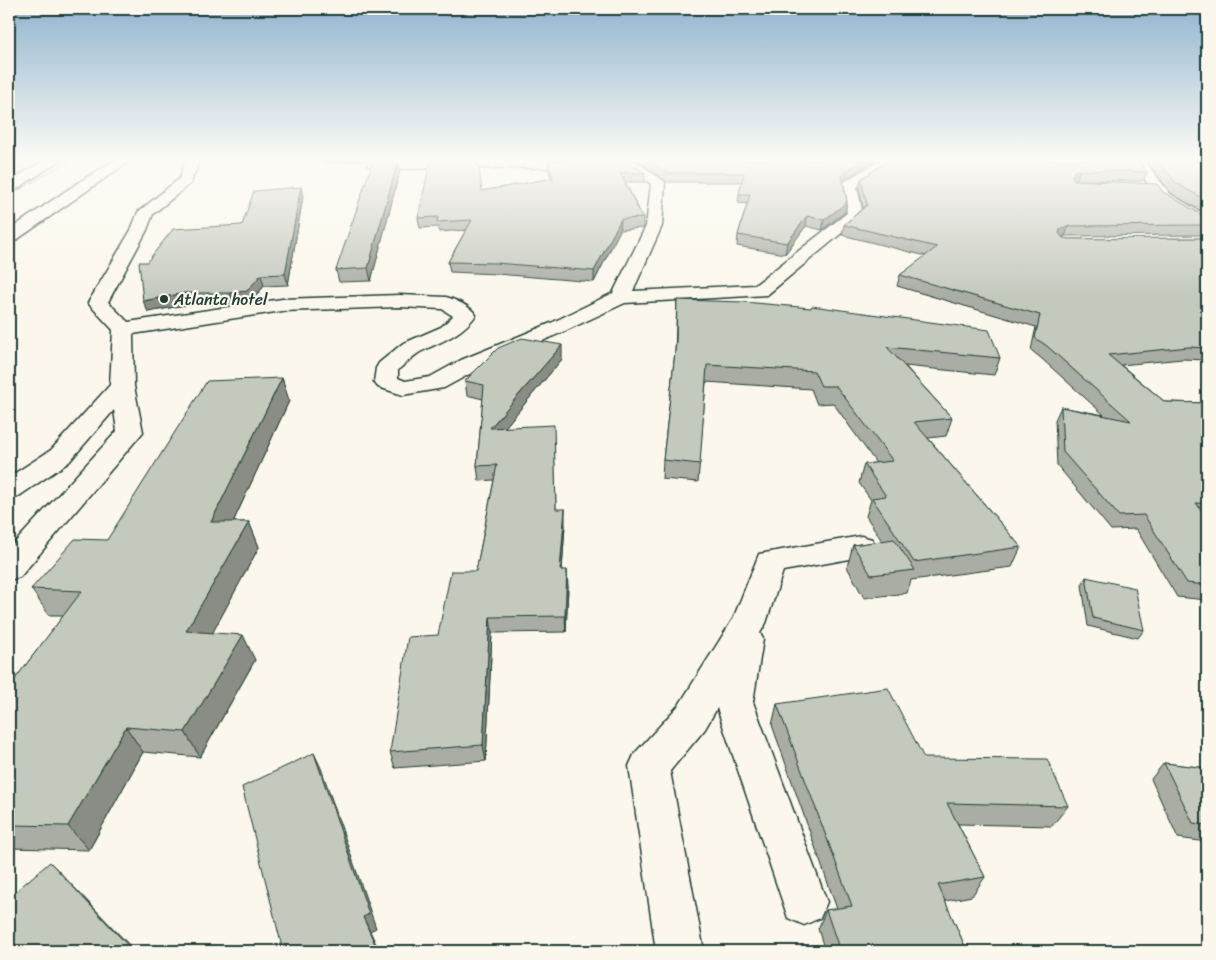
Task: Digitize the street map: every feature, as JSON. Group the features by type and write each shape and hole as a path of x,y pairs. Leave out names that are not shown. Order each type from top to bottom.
{"street":[{"path":"9,237 55,205"},
{"path":"9,569 130,432 122,386 123,328 98,303 139,230 146,212 155,205"},
{"path":"621,297 654,226 656,205"},
{"path":"123,328 282,305 370,302 446,303 466,315 448,331 410,349 387,368 386,382 403,388 436,383 469,365 558,327 621,297 760,291 855,214 853,205"},
{"path":"1178,205 1207,223"},
{"path":"9,490 60,456 122,386"},
{"path":"804,902 734,702 749,623 770,562 860,546"},
{"path":"680,951 649,766 692,717 749,623"}],"building":[{"path":"249,205 298,205 285,274 261,275 247,291 185,293 143,301 139,262 147,262 173,229 242,225"},
{"path":"358,205 386,205 368,268 336,270"},
{"path":"421,205 636,205 643,218 621,219 594,271 496,263 448,262 472,220 437,222 438,217 418,218"},
{"path":"747,205 843,205 824,220 807,216 787,243 738,235"},
{"path":"867,205 1185,205 1207,218 1207,225 1069,226 1061,228 1059,233 1063,238 1069,239 1207,238 1207,348 1189,347 1108,355 1165,402 1207,403 1207,504 1196,503 1207,518 1207,585 1187,583 1144,515 1119,516 1063,452 1061,407 1131,421 1047,346 1035,338 1040,315 900,275 937,247 844,225"},
{"path":"677,300 744,302 811,308 812,306 989,330 1000,358 887,347 952,418 914,422 1021,547 914,562 872,498 886,496 864,464 893,461 836,386 821,386 814,371 707,365 700,464 663,460 676,343"},
{"path":"522,338 562,345 490,428 554,425 556,509 565,509 560,570 567,570 565,616 490,617 483,745 390,752 408,637 438,635 451,571 476,571 497,465 477,466 484,385 465,381 498,348"},
{"path":"282,378 211,522 249,522 186,631 243,635 185,732 126,727 68,826 9,825 9,683 11,679 15,679 82,591 31,589 75,539 107,540 207,381"},
{"path":"894,539 915,570 871,575 853,545"},
{"path":"1086,577 1135,588 1144,630 1093,618"},
{"path":"888,688 924,758 1047,759 1068,806 947,803 985,877 938,885 967,951 840,951 826,910 852,906 777,704"},
{"path":"314,753 369,914 363,917 378,951 283,951 242,787"},
{"path":"1164,763 1207,768 1207,825 1193,823"},
{"path":"50,862 133,951 9,951 9,897"}],"place":[{"name":"Atlanta hotel","path":"164,299"}]}
